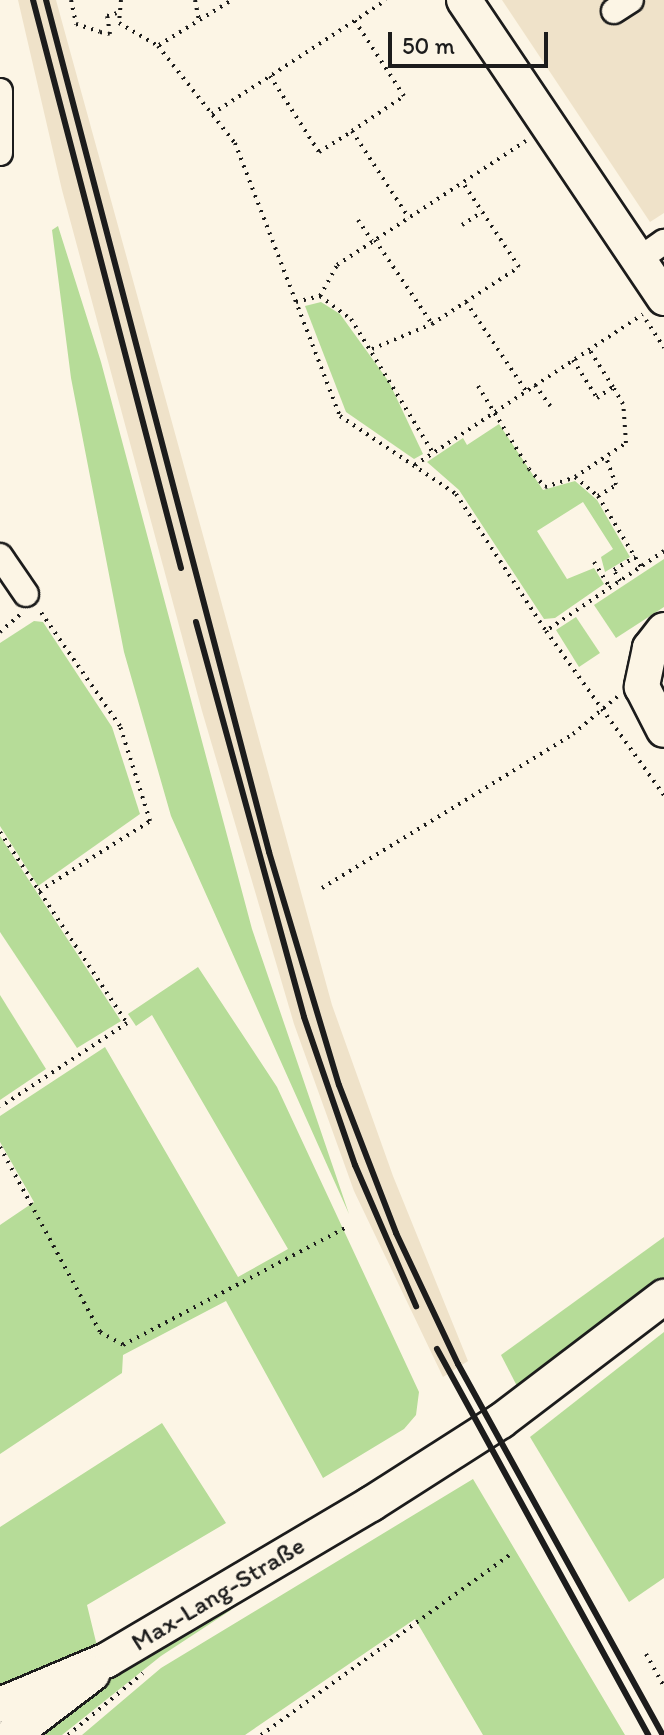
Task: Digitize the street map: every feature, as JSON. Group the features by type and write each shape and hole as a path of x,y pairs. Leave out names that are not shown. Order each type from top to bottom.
{"main road":[{"path":"464,0 651,251 664,298"},
{"path":"664,630 650,648 642,687 664,730"},
{"name":"Max-Lang-Straße","path":"0,1705 107,1660 330,1528 501,1421 664,1297"},
{"name":"Max-Lang-Straße","path":"12,1735 60,1702 107,1660"}],"street":[{"path":"0,91 0,153"},
{"path":"0,556 30,601"}],"path":[{"path":"71,0 76,24 100,32 110,34 107,16 117,13"},
{"path":"121,0 117,13 119,23 158,46 235,143 340,416 456,494 546,631 664,795"},
{"path":"195,0 199,21"},
{"path":"158,46 232,0"},
{"path":"212,114 386,0"},
{"path":"270,76 319,152 352,131 404,96 355,21"},
{"path":"352,131 409,218"},
{"path":"296,302 320,296 337,265 528,140"},
{"path":"372,349 432,324 519,267 463,183"},
{"path":"462,225 482,212"},
{"path":"358,220 432,324"},
{"path":"320,296 351,319 433,453"},
{"path":"466,302 526,391"},
{"path":"415,465 643,314 664,348"},
{"path":"478,386 529,469 545,487 575,477 626,443 627,423 613,387 589,349"},
{"path":"573,360 597,398 613,387"},
{"path":"535,385 550,406"},
{"path":"598,496 616,485 606,458"},
{"path":"575,477 598,496 641,567"},
{"path":"546,631 664,551"},
{"path":"620,581 614,570 635,557"},
{"path":"594,562 610,588"},
{"path":"30,601 41,612 120,726 150,821 39,891"},
{"path":"322,888 573,734 602,707"},
{"path":"0,832 127,1023 0,1107"},
{"path":"0,1147 100,1332 123,1345 345,1228"},
{"path":"261,1735 510,1555"},
{"path":"646,1654 664,1687"}],"shaded area":[{"path":"18,0 56,0 332,1005 393,1176 468,1361 443,1377 354,1191 294,1024 202,711 62,190"},
{"path":"502,0 664,0 664,213 650,222"}],"green space":[{"path":"58,226 101,362 252,929 349,1214 171,816 124,652 71,378 52,230"},
{"path":"321,302 340,314 389,382 423,454 414,459 346,412 305,306"},
{"path":"499,424 543,490 575,481 597,500 630,557 605,572 601,557 613,549 583,502 537,531 567,579 594,568 604,584 555,618 544,619 459,490 427,462 463,438 467,445"},
{"path":"664,559 664,607 616,638 594,605"},
{"path":"576,617 600,653 579,667 556,630"},
{"path":"34,621 43,622 112,727 140,814 38,886 0,826 0,643"},
{"path":"0,836 121,1021 77,1048 0,932"},
{"path":"198,967 277,1087 419,1392 416,1415 404,1429 323,1478 226,1301 123,1355 122,1373 0,1454 0,1225 34,1202 0,1142 0,1116 105,1047 238,1277 288,1249 152,1015 136,1026 128,1014"},
{"path":"0,995 46,1069 0,1100"},
{"path":"664,1237 664,1280 519,1390 501,1355"},
{"path":"664,1332 664,1578 629,1602 530,1437"},
{"path":"162,1423 226,1523 87,1605 97,1646 0,1693 0,1527"},
{"path":"473,1479 625,1735 483,1735 415,1619 245,1735 82,1735 161,1668"},
{"path":"229,1600 231,1610 161,1656 62,1735 30,1735 122,1667"}],"railway":[{"path":"33,0 181,568"},
{"path":"46,0 269,852 339,1085 396,1233 458,1364 663,1735"},
{"path":"196,622 304,1017 355,1165 416,1306"},
{"path":"437,1349 648,1735"}]}
